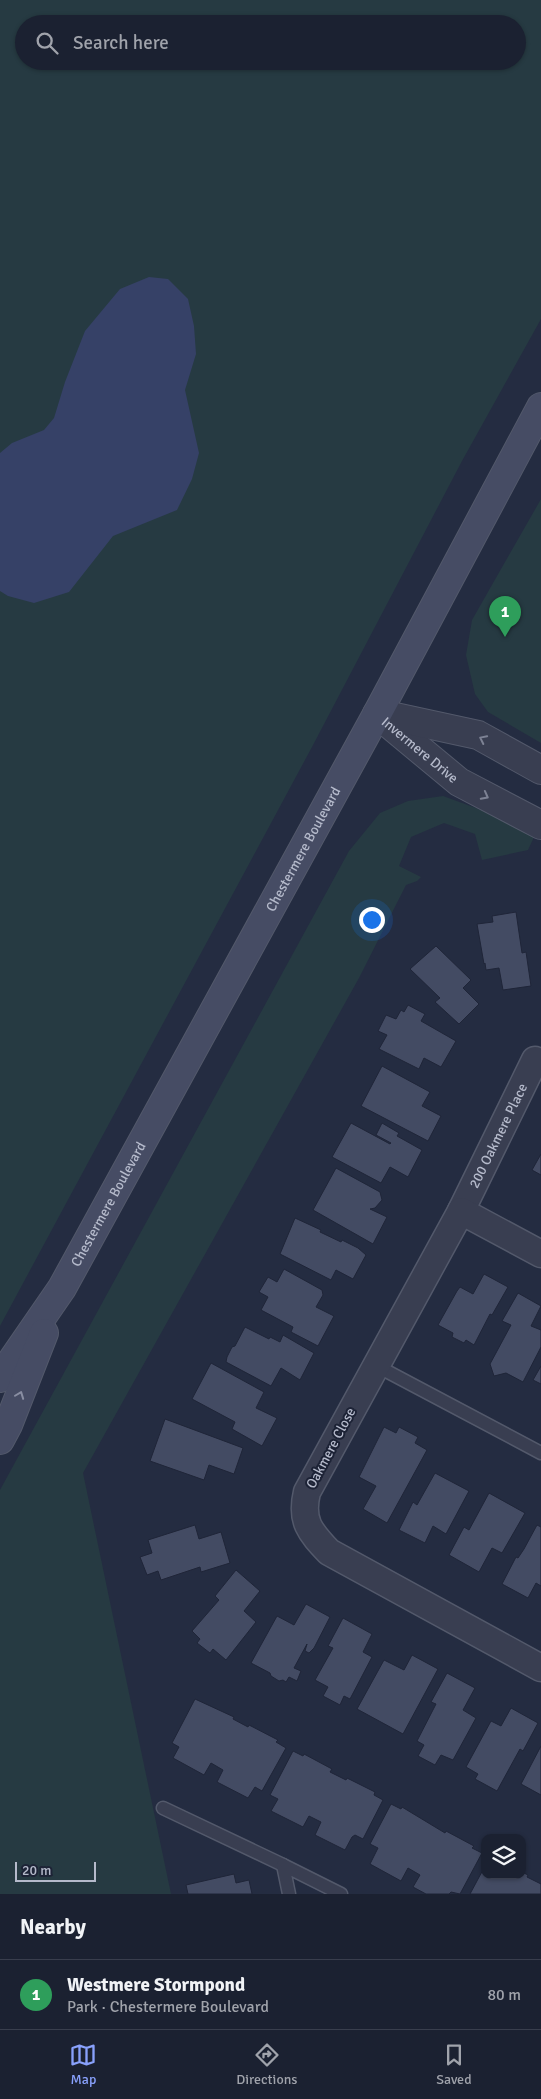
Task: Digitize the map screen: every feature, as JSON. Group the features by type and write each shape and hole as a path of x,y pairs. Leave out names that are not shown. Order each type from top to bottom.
{"main road":[{"name":"Chestermere Boulevard","path":"0,1378 62,1288 376,714 541,407"},
{"name":"Chestermere Boulevard","path":"0,1440 8,1425 62,1288"}],"street":[{"name":"Invermere Drive","path":"376,714 478,736 541,770"},
{"name":"Invermere Drive","path":"376,714 459,782 541,825"},
{"name":"200 Oakmere Place","path":"461,1211 535,1060"},
{"path":"461,1211 541,1254"},
{"name":"Oakmere Close","path":"461,1211 307,1492 303,1506 305,1519 313,1535 329,1552 541,1668"}],"lane":[{"path":"375,1365 541,1453"},
{"path":"163,1808 341,1894"},
{"path":"282,1865 289,1894"}],"shaded area":[{"path":"0,0 541,0 541,319 462,461 312,747 0,1326"},
{"path":"541,499 541,743 488,712 475,694 466,655 472,620"},
{"path":"443,796 484,811 534,837 528,850 482,860 475,834 444,823 411,837 399,866 421,877 417,881 406,885 359,978 83,1473 171,1894 0,1894 0,1490 349,851 380,813 408,801"}],"water":[{"path":"149,277 168,279 188,299 194,326 196,354 185,390 199,453 192,479 177,510 113,536 69,592 34,603 8,596 0,591 0,453 12,443 44,430 54,418 65,382 85,331 120,289"}],"building":[{"path":"516,912 522,953 526,952 531,986 503,990 499,968 486,970 477,924 493,922 492,916"},
{"path":"436,946 471,980 463,988 479,1004 459,1024 435,1002 440,998 410,969"},
{"path":"408,1005 425,1014 421,1021 456,1041 441,1067 424,1058 419,1069 379,1049 387,1035 378,1031 386,1015 396,1019 401,1010 404,1012"},
{"path":"382,1066 430,1092 422,1106 441,1116 428,1141 361,1106"},
{"path":"351,1123 390,1144 376,1135 382,1123 399,1133 397,1136 422,1150 408,1177 390,1167 381,1183 332,1157"},
{"path":"541,1154 541,1175 532,1170"},
{"path":"336,1168 380,1192 382,1200 375,1208 370,1209 387,1217 373,1244 313,1210"},
{"path":"295,1218 341,1242 342,1240 358,1248 366,1255 353,1279 336,1270 331,1280 280,1254"},
{"path":"284,1269 322,1290 323,1295 316,1307 334,1316 318,1346 291,1332 293,1327 261,1310 268,1297 259,1292 268,1277 277,1282"},
{"path":"484,1274 508,1287 492,1315 490,1314 474,1345 466,1340 464,1343 452,1337 453,1333 438,1325 460,1287 473,1294"},
{"path":"518,1293 541,1306 531,1326 541,1330 541,1347 523,1382 506,1373 494,1376 490,1364 511,1325 502,1321"},
{"path":"245,1327 269,1339 270,1337 280,1342 283,1335 314,1353 300,1380 281,1368 271,1386 226,1362 232,1347 235,1346"},
{"path":"211,1363 264,1392 256,1408 277,1418 262,1446 232,1429 235,1422 192,1399"},
{"path":"541,1366 541,1384 533,1380"},
{"path":"165,1419 243,1448 234,1474 209,1465 204,1480 150,1461"},
{"path":"384,1427 396,1433 399,1427 418,1437 415,1443 427,1450 387,1523 363,1509 376,1486 359,1477"},
{"path":"435,1473 469,1491 446,1534 433,1526 425,1543 399,1530 413,1502 417,1505"},
{"path":"489,1493 525,1513 502,1553 492,1548 479,1572 449,1555 464,1527 469,1530"},
{"path":"195,1525 199,1539 221,1532 230,1563 201,1572 200,1567 161,1580 158,1571 147,1575 140,1557 152,1553 148,1540"},
{"path":"537,1525 541,1527 541,1586 536,1583 528,1598 502,1584 516,1557 518,1558 524,1549"},
{"path":"236,1570 260,1591 244,1611 256,1622 226,1660 213,1649 210,1653 197,1643 200,1639 192,1631 219,1600 215,1596"},
{"path":"306,1604 330,1617 314,1648 309,1653 305,1651 307,1644 294,1668 301,1671 297,1681 289,1677 286,1682 283,1680 279,1681 271,1676 270,1673 251,1663 277,1616 294,1625"},
{"path":"343,1618 372,1634 363,1652 372,1657 350,1699 344,1696 340,1705 323,1696 328,1687 315,1680 333,1648 328,1646"},
{"path":"412,1655 438,1669 403,1734 357,1709 384,1660 404,1670"},
{"path":"447,1673 475,1688 463,1710 476,1718 453,1760 441,1755 435,1765 418,1756 424,1745 417,1741 436,1704 431,1702"},
{"path":"195,1699 234,1717 233,1719 248,1727 249,1725 278,1740 276,1742 286,1748 262,1791 255,1787 248,1798 217,1782 223,1770 211,1763 204,1775 173,1758 179,1747 172,1743"},
{"path":"511,1708 538,1723 523,1751 520,1749 497,1791 475,1779 478,1774 466,1767 491,1721 501,1726"},
{"path":"541,1746 541,1795 521,1784"},
{"path":"293,1751 303,1756 304,1754 332,1769 330,1772 346,1780 347,1778 375,1792 374,1795 383,1800 363,1839 355,1835 345,1850 315,1835 321,1822 309,1816 303,1827 271,1811 278,1799 270,1795"},
{"path":"391,1804 401,1809 402,1807 445,1833 446,1831 474,1846 472,1848 481,1852 481,1855 460,1894 451,1892 449,1894 426,1894 413,1887 420,1875 408,1868 401,1881 370,1864 378,1848 370,1844"},
{"path":"481,1873 481,1879 526,1879 526,1874 528,1875 527,1877 541,1884 541,1894 470,1894"},
{"path":"234,1874 236,1883 249,1880 252,1894 188,1894 186,1885"}],"place":[{"name":"Westmere Stormpond","path":"505,637"}]}
